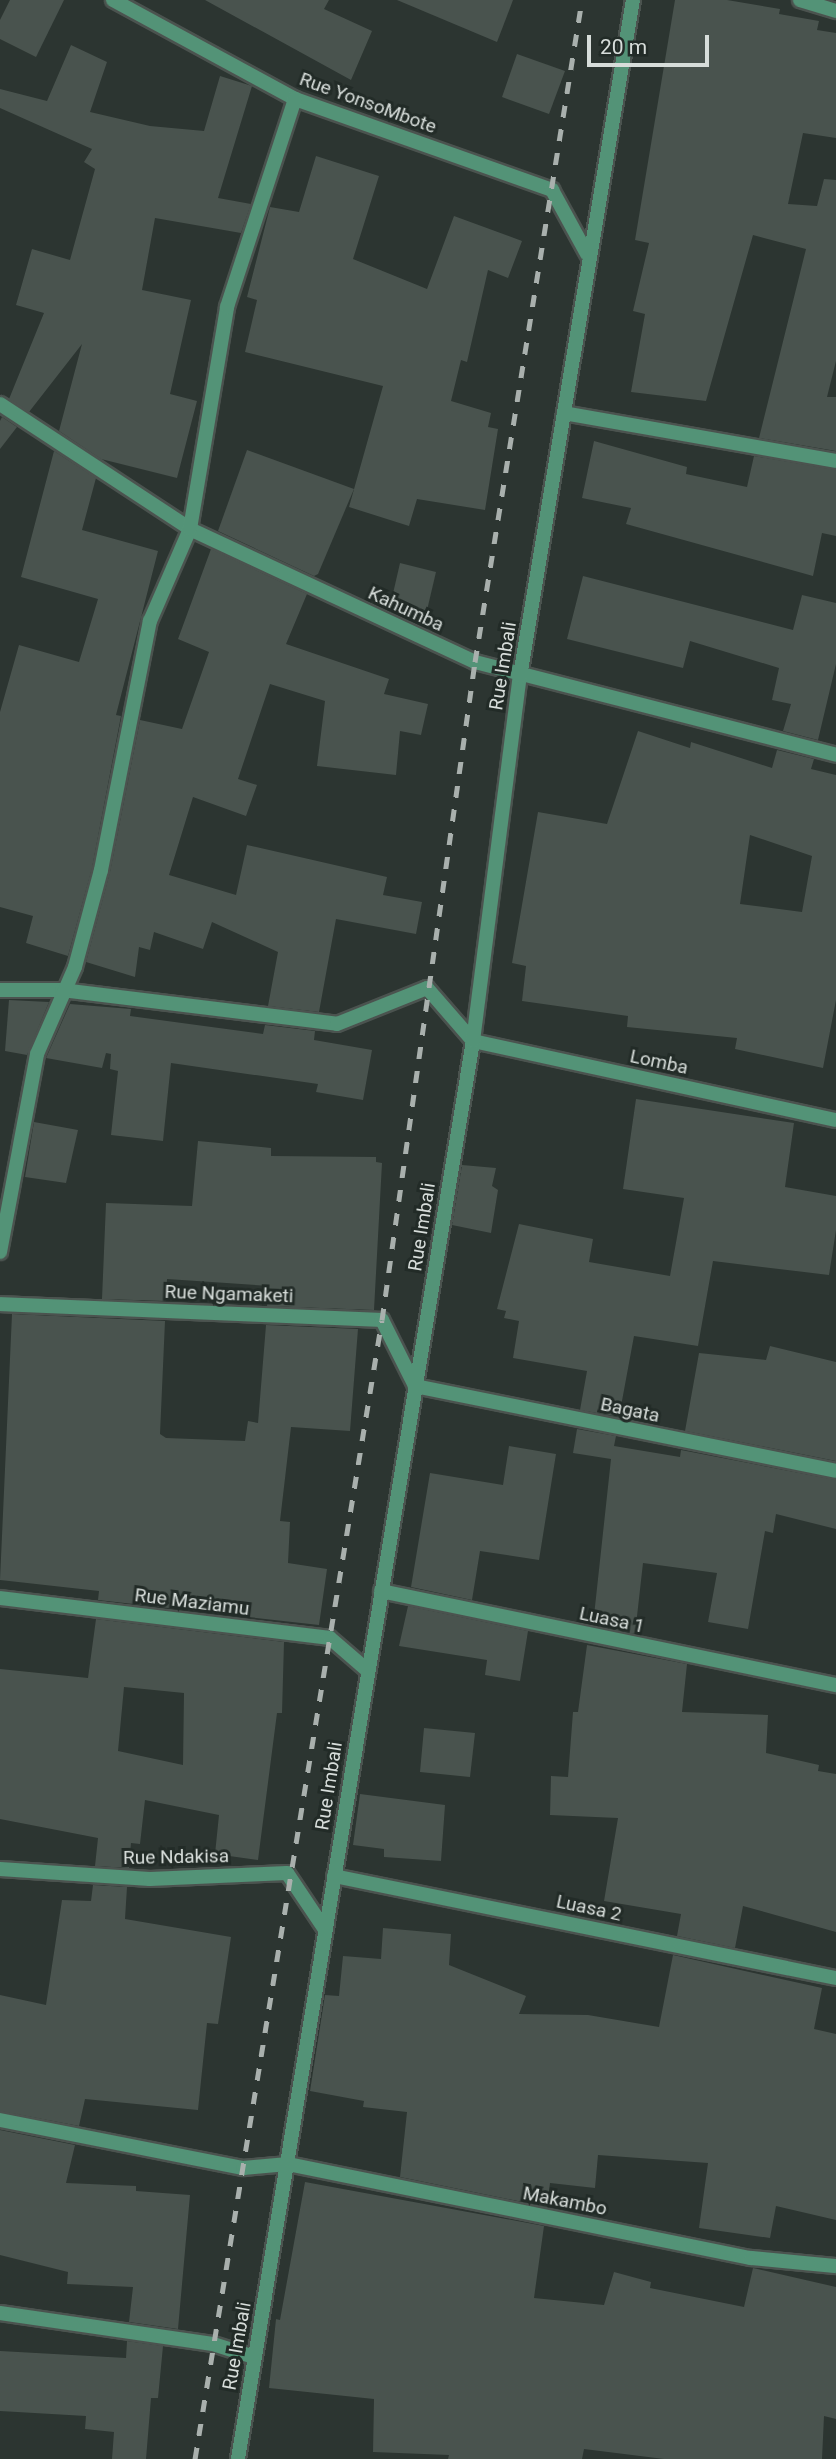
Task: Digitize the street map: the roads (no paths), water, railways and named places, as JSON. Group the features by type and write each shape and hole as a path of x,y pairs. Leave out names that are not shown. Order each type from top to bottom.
{"street":[{"name":"Rue YonsoMbote","path":"113,0 295,99 552,190 587,254"},
{"name":"Rue Imbali","path":"238,2459 473,1041 520,676 564,413 587,254 633,0"},
{"path":"800,0 836,11"},
{"path":"0,1252 37,1054 62,990 75,967 102,870 150,621 190,529 227,307 295,99"},
{"name":"Kahumba","path":"0,404 190,529 475,662 520,676 836,755"},
{"path":"564,413 836,461"},
{"path":"0,990 62,990 337,1024 427,988 473,1041"},
{"name":"Lomba","path":"473,1041 836,1120"},
{"name":"Rue Ngamaketi","path":"0,1304 382,1320 415,1385"},
{"name":"Bagata","path":"415,1385 836,1472"},
{"name":"Luasa 1","path":"381,1591 836,1685"},
{"name":"Rue Maziamu","path":"0,1598 330,1638 367,1670"},
{"name":"Rue Ndakisa","path":"0,1869 150,1879 288,1873 324,1928"},
{"name":"Luasa 2","path":"334,1875 836,1978"},
{"name":"Makambo","path":"0,2120 243,2168 288,2164 751,2258 836,2266"},
{"path":"0,2314 213,2344 254,2357"}],"railway":[{"path":"195,2459 382,1320 475,662 582,0"}]}
